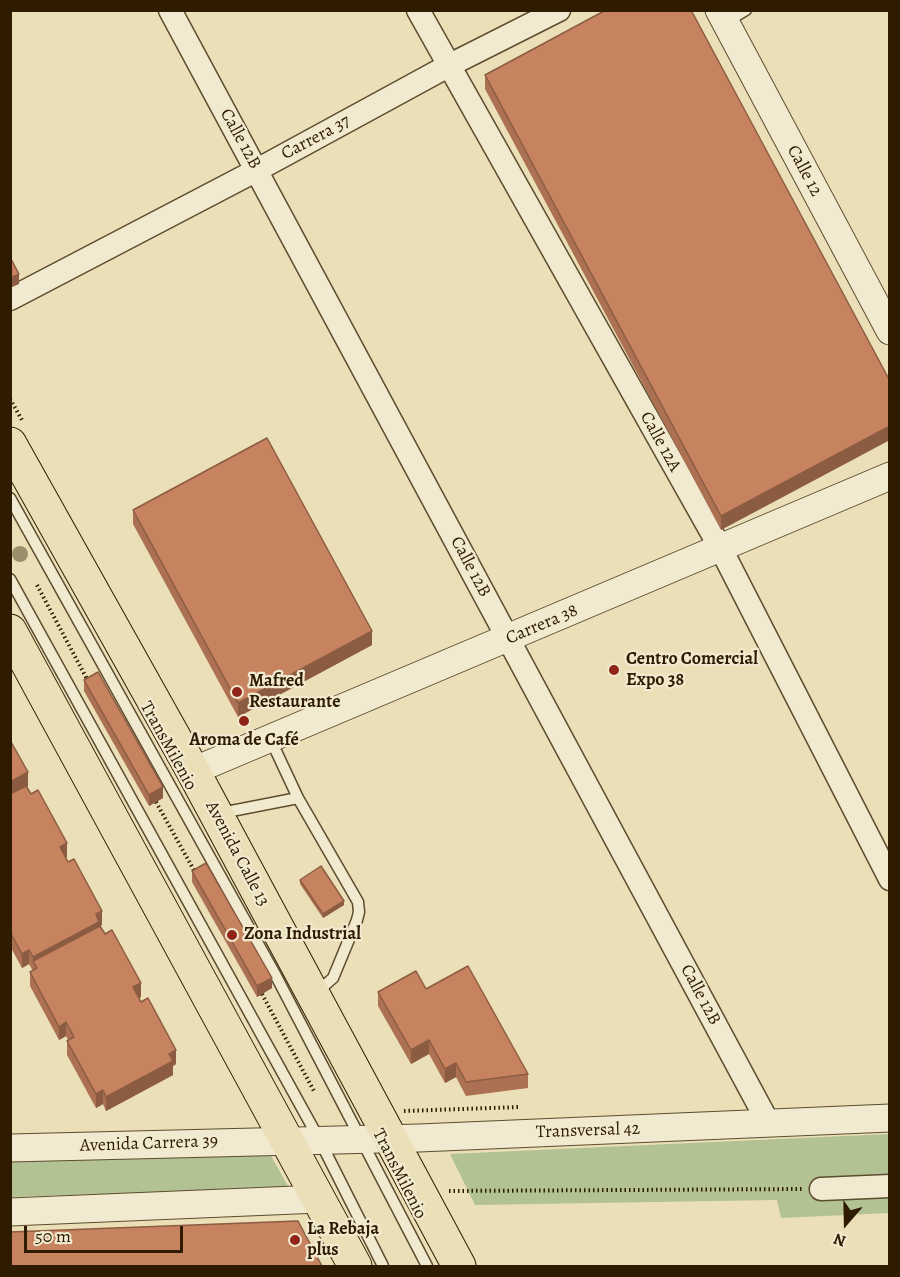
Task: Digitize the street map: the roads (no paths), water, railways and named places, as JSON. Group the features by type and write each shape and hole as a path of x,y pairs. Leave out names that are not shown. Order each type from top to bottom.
{"main road":[{"name":"Avenida Calle 13","path":"10,444 193,771 314,995 376,1139 419,1191 459,1266"},
{"path":"12,636 303,1139 319,1199 355,1266"}],"street":[{"name":"Calle 12B","path":"170,10 769,1124"},
{"name":"Calle 12A","path":"418,10 721,549 890,879"},
{"name":"Carrera 37","path":"10,299 257,170 448,66 559,10"},
{"name":"Calle 12","path":"730,14 890,331"},
{"name":"Carrera 38","path":"193,771 890,476"},
{"name":"Transversal 42","path":"303,1139 376,1139 890,1118"},
{"name":"Avenida Carrera 39","path":"10,1148 303,1139"},
{"path":"821,1189 890,1186"},
{"path":"10,1212 319,1199"}],"lane":[{"name":"TransMilenio","path":"10,498 276,976 376,1139 427,1266"},
{"path":"10,579 303,1139 383,1266"},
{"path":"272,738 298,798 358,902 359,912 333,978 314,995"},
{"path":"216,814 298,798"}],"place":[{"name":"Centro Comercial Expo 38","path":"614,670"},
{"name":"Mafred Restaurante","path":"237,692"},
{"name":"Aroma de Café","path":"244,721"},
{"name":"Zona Industrial","path":"232,935"},
{"name":"La Rebaja plus","path":"295,1240"}]}
